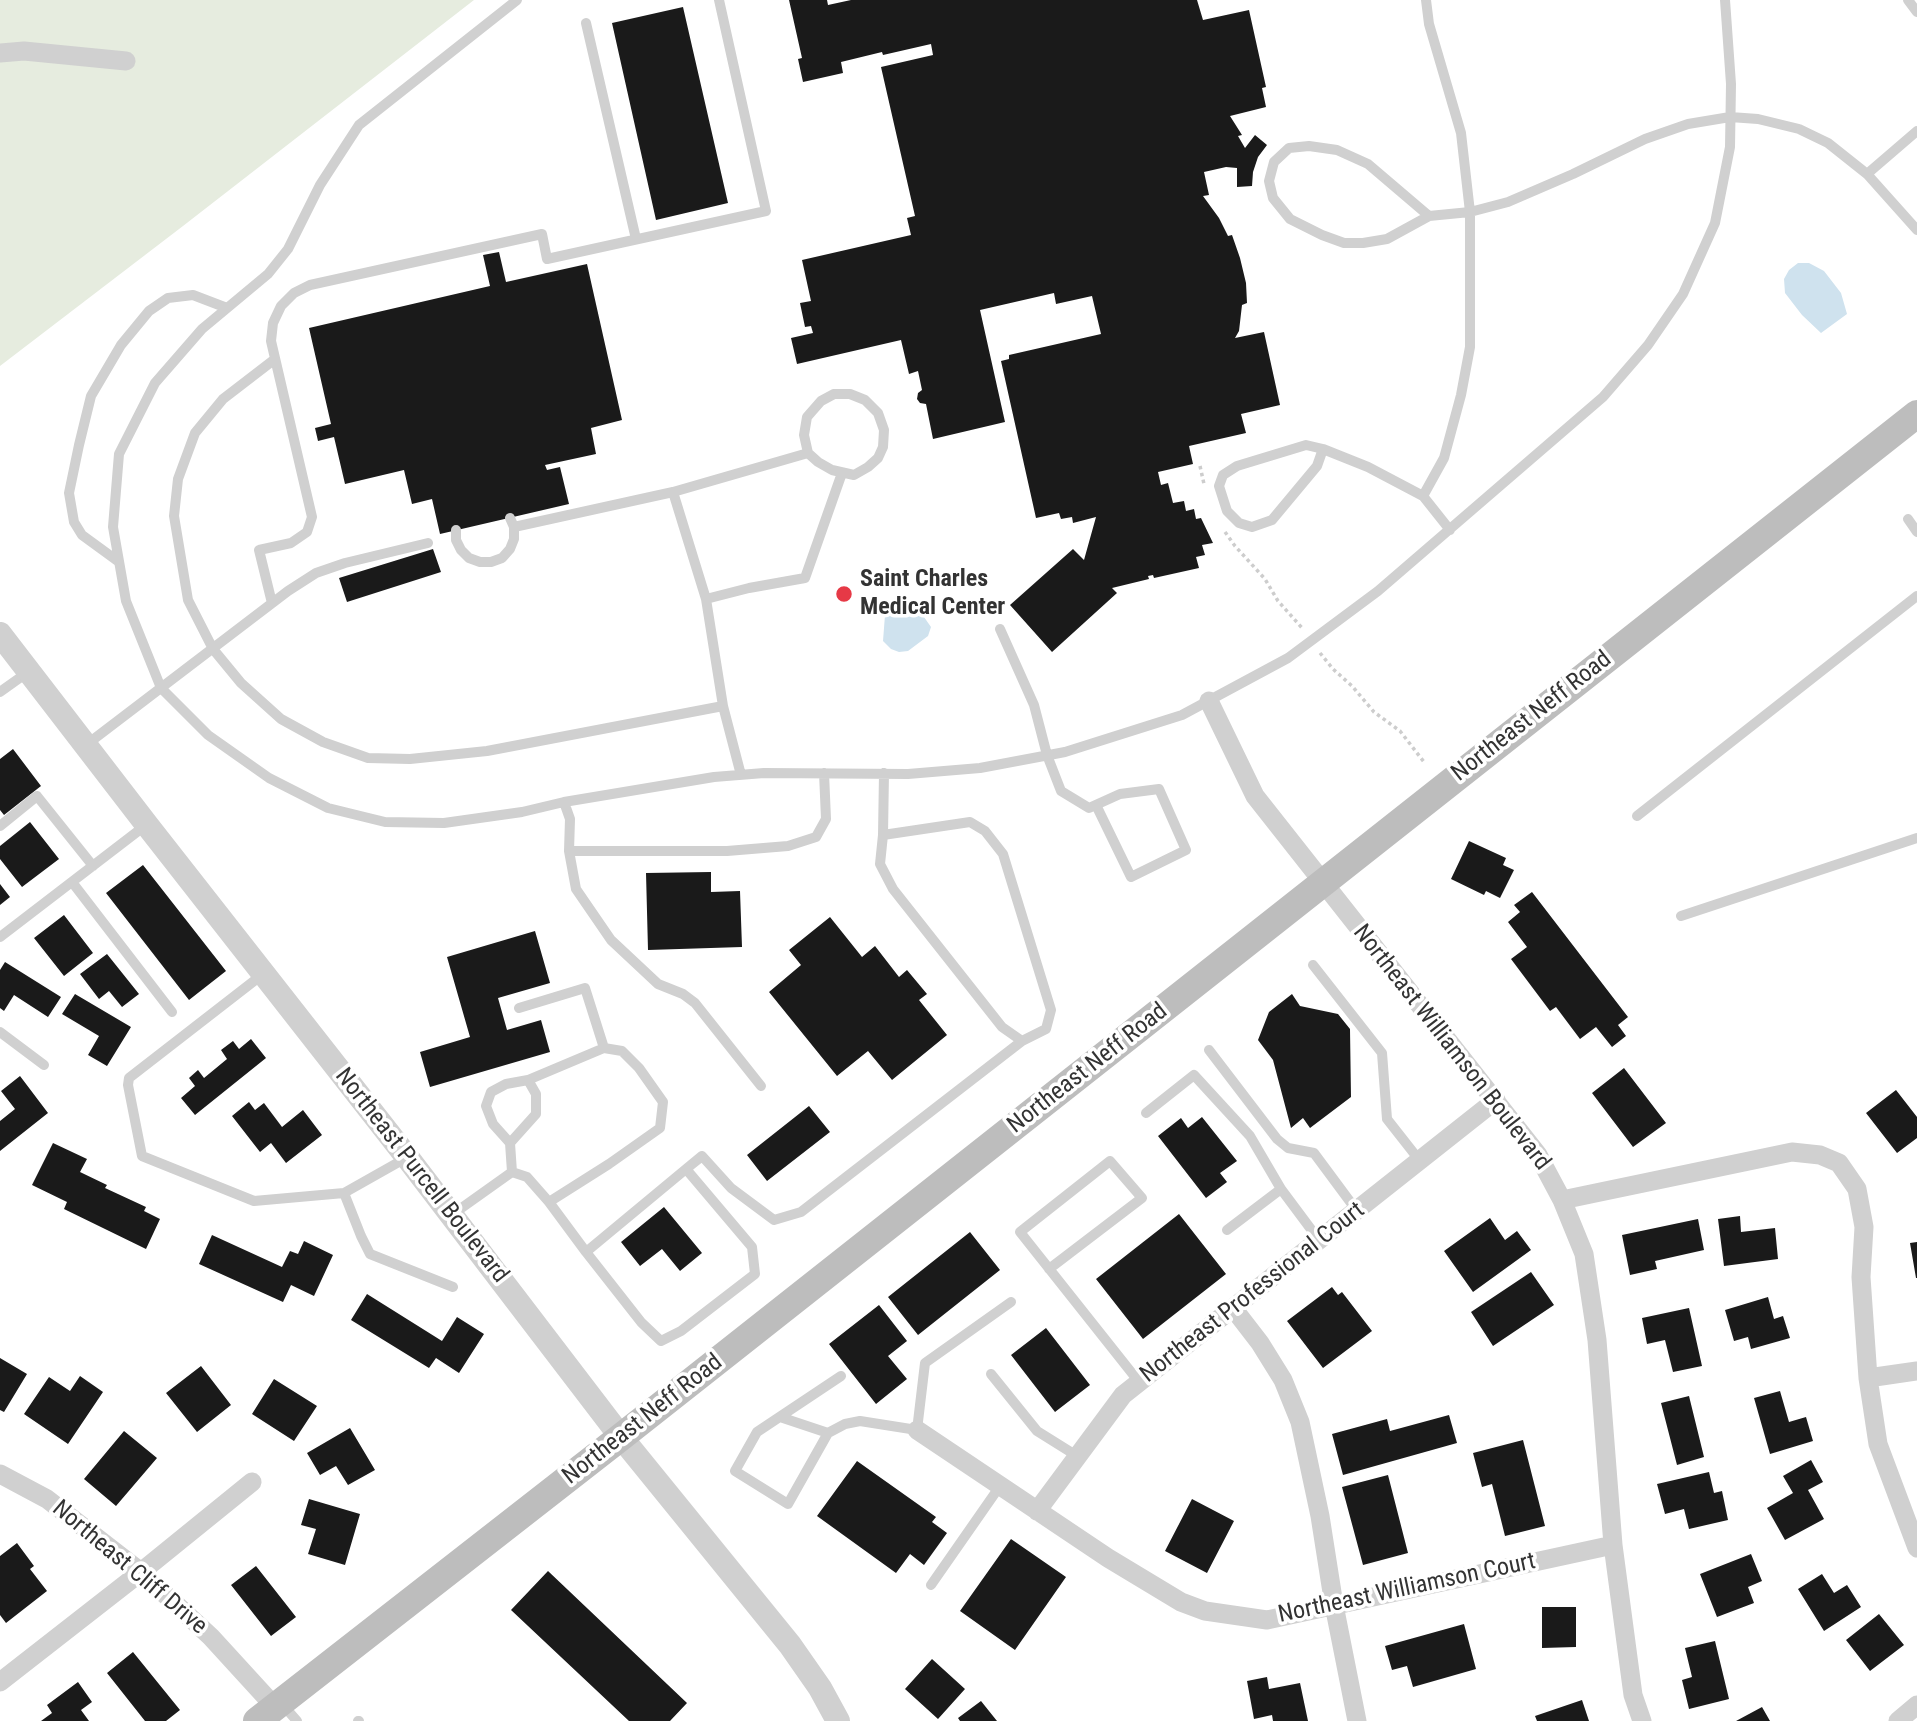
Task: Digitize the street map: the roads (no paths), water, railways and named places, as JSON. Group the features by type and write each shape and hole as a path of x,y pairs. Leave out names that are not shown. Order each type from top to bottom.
{"main road":[{"name":"Northeast Neff Road","path":"277,1713 621,1437 1917,414"}],"street":[{"path":"0,53 24,51 126,61"},
{"name":"Northeast Purcell Boulevard","path":"0,634 452,1215 621,1437 790,1646 820,1688 838,1721"},
{"name":"Northeast Williamson Boulevard","path":"1209,701 1255,796 1538,1155 1562,1200 1584,1254 1597,1340 1613,1545 1633,1695 1642,1721"},
{"name":"Northeast Professional Court","path":"1037,1511 1123,1395 1496,1100"},
{"path":"1562,1200 1792,1152 1820,1155 1839,1163 1857,1189 1864,1227 1861,1277 1868,1378 1878,1444 1917,1548"},
{"path":"1233,1308 1260,1343 1283,1380 1300,1422 1357,1721"},
{"path":"1868,1378 1917,1371"},
{"name":"Northeast Williamson Court","path":"917,1430 1108,1558 1181,1602 1205,1611 1267,1620 1613,1545"},
{"name":"Northeast Cliff Drive","path":"0,1474 47,1499 141,1572 211,1637 277,1713"},
{"path":"0,1682 252,1482"},
{"path":"1898,1721 1917,1705"}],"lane":[{"path":"517,0 359,125 320,185 288,249 268,274 202,329 155,383 119,454 113,527 119,562 126,601 161,688 208,735 268,778 328,808 385,822 444,823 522,812 564,802 714,777 764,773 908,774 980,768 1065,752 1182,715 1288,658 1378,591 1603,397 1648,345 1683,293 1715,223 1730,147 1731,84 1725,0"},
{"path":"272,603 259,550 291,543 307,532 312,517 271,341 273,323 281,306 294,293 310,285 542,234 547,259 766,211 719,0"},
{"path":"1423,496 1444,458 1461,395 1470,346 1470,212 1461,133 1429,24 1426,0"},
{"path":"1908,0 1917,12"},
{"path":"586,23 636,239"},
{"path":"1429,216 1368,164 1337,150 1309,146 1289,148 1273,162 1269,181 1273,198 1290,219 1344,243 1363,243 1387,239 1429,216 1470,212 1507,202 1645,139 1688,124 1730,117 1758,119 1799,129 1828,143 1867,174 1917,230"},
{"path":"1867,174 1917,131"},
{"path":"119,562 82,535 74,522 69,493 92,396 121,345 149,311 168,298 193,295 227,308"},
{"path":"275,359 223,399 195,433 177,479 174,516 188,600 213,649 241,683 281,719 323,742 368,758 411,760 487,751 723,706"},
{"path":"834,394 850,394 865,400 878,413 884,430 883,447 878,458 869,467 854,475 842,473 818,462 808,453 804,435 807,417 821,401 834,394"},
{"path":"1323,449 1317,466 1272,520 1252,527 1239,523 1227,511 1219,486 1223,475 1237,466 1306,445 1323,449 1368,467 1423,496 1450,530"},
{"path":"456,530 456,540 469,558 491,562 502,558 510,550 514,539 512,523 673,492 808,453"},
{"path":"706,599 805,578 842,473"},
{"path":"673,492 706,599 723,706 741,775"},
{"path":"1908,519 1917,532"},
{"path":"86,745 272,603 316,573 428,542"},
{"path":"1637,816 1917,596"},
{"path":"1000,629 1034,705 1047,755 1061,792 1089,808 1120,794 1159,789 1186,850 1131,877 1096,805"},
{"path":"0,692 28,671"},
{"path":"569,851 727,851 788,846 816,837 826,819 824,773"},
{"path":"884,774 880,864 893,889 1002,1027 1022,1041"},
{"path":"0,826 37,796 93,866"},
{"path":"564,802 570,819 569,851 576,889 611,940 658,984 683,994 695,1003 761,1086"},
{"path":"586,1252 702,1156 731,1188 774,1220 801,1212 1022,1041 1046,1029 1051,1010 1003,854 985,831 970,822 883,835"},
{"path":"0,937 147,825"},
{"path":"1681,916 1917,838"},
{"path":"72,882 172,1012"},
{"path":"1313,965 1382,1053 1388,1119 1420,1161"},
{"path":"263,974 129,1078 128,1085 142,1156 254,1201 344,1193 407,1157"},
{"path":"519,1008 585,988 604,1048"},
{"path":"0,1032 44,1065"},
{"path":"512,1172 510,1143 493,1124 486,1106 491,1092 506,1084 528,1080 604,1048 622,1051 639,1068 663,1102 660,1128 549,1202"},
{"path":"1209,1050 1277,1139 1288,1148 1314,1153 1357,1211"},
{"path":"1146,1113 1194,1075 1250,1136 1281,1189 1320,1240"},
{"path":"510,1143 536,1114 536,1094 528,1080"},
{"path":"1049,1269 1142,1199 1110,1161 1020,1232 1049,1269 1139,1382"},
{"path":"512,1172 527,1177 641,1322 661,1341 681,1331 755,1274 752,1247 686,1169"},
{"path":"452,1215 512,1172"},
{"path":"1227,1230 1281,1189"},
{"path":"344,1193 370,1254 453,1287"},
{"path":"841,1376 757,1432 735,1471 788,1504 828,1433 845,1424 860,1421 917,1430 925,1363 1011,1302"},
{"path":"991,1374 1037,1431 1077,1456"},
{"path":"780,1417 828,1433"},
{"path":"931,1585 1000,1486"}],"water":[{"path":"1798,263 1809,263 1824,271 1841,293 1847,314 1821,333 1785,293 1784,279 1789,270"},
{"path":"894,609 924,617 931,627 928,636 908,651 891,649 883,641 885,615"}],"place":[{"name":"Saint Charles Medical Center","path":"844,594"}]}
